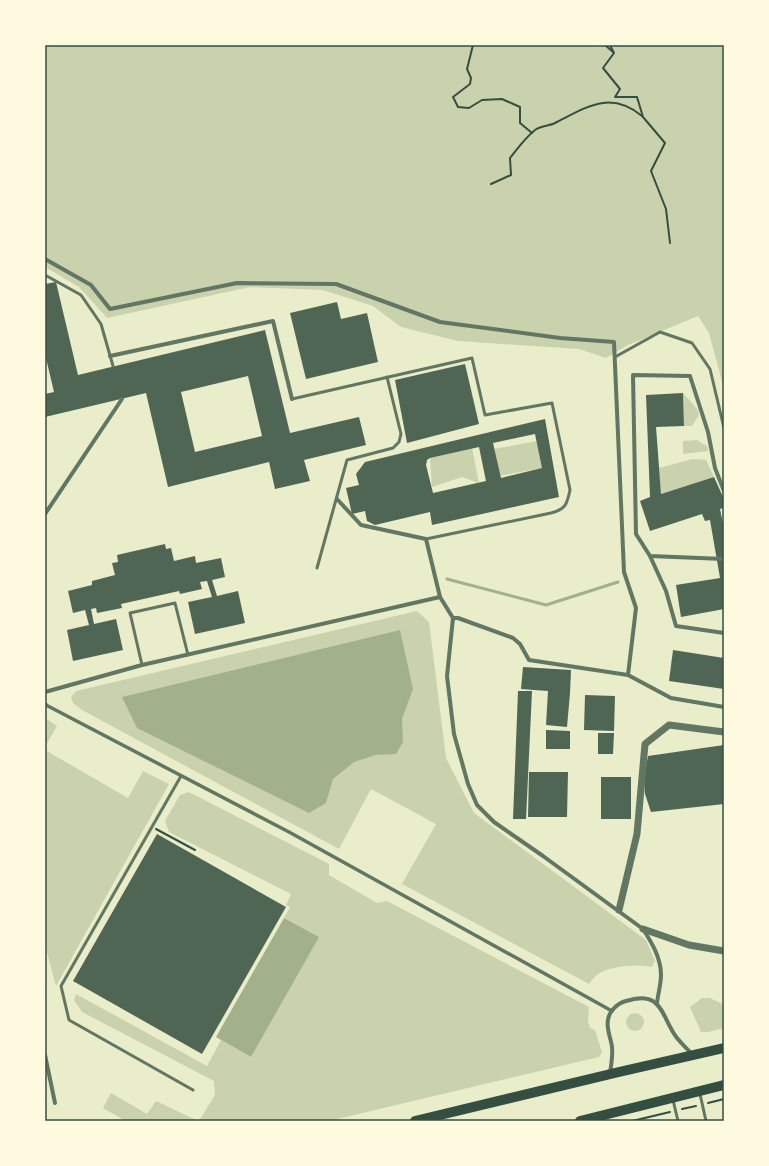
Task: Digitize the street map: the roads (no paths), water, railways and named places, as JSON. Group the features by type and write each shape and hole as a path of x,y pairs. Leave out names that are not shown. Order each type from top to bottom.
{"highway":[{"path":"415,1121 724,1048"},
{"path":"580,1121 724,1085"}],"street":[{"path":"45,259 90,285 110,310 237,283 336,284 440,322 560,338 614,342 624,572 636,608 628,675"},
{"path":"110,356 273,320 292,399"},
{"path":"724,491 715,468 708,432 690,376 632,375 636,534 650,556 666,591 676,626 724,632"},
{"path":"45,514 122,399"},
{"path":"337,498 361,525 426,539 440,597 453,618 446,676 454,734 468,784 477,805 494,822 619,910 643,929 688,945 724,951"},
{"path":"650,556 724,559"},
{"path":"45,692 142,665 440,597"},
{"path":"453,618 458,618 513,638 520,644 529,660 628,675 671,698 724,707"},
{"path":"46,705 289,832 612,1011"},
{"path":"619,910 637,834 645,744 668,724 724,732"},
{"path":"643,929 651,942 659,961 661,976 657,1003"},
{"path":"610,1074 612,1046 608,1020 612,1011 622,1002 634,998 648,999 657,1003 663,1011 677,1038 694,1056"},
{"path":"45,1055 55,1103"}],"lane":[{"path":"45,275 81,295 101,324 113,366"},
{"path":"615,357 660,332 692,342 710,369 724,428"},
{"path":"292,399 472,358 485,415 552,403 570,490 567,504 560,511 426,539"},
{"path":"317,568 347,460 393,448 399,442 400,434 387,377"},
{"path":"142,665 130,613 175,603 188,655"},
{"path":"181,776 61,986 69,1020 193,1090"},
{"path":"699,1092 706,1121"},
{"path":"672,1098 678,1121"}],"waterway":[{"path":"447,579 546,605 618,582"}]}
